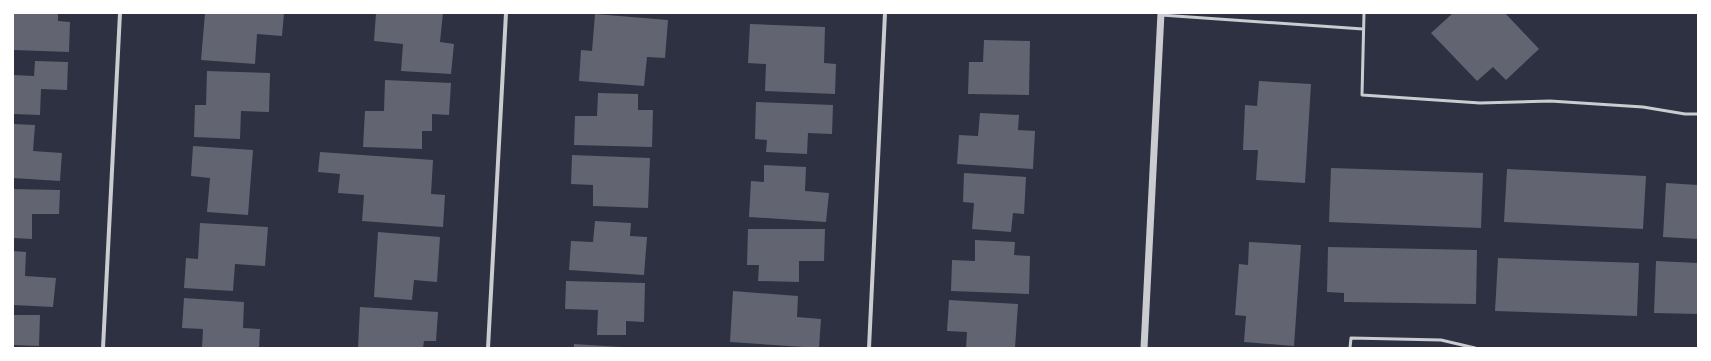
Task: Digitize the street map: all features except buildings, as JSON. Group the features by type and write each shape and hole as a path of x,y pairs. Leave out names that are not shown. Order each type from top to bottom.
{"street":[{"path":"103,348 120,13"},
{"path":"488,348 506,13"},
{"path":"869,348 885,13"},
{"path":"1144,348 1161,14"}],"lane":[{"path":"1364,13 1362,95 1480,103 1550,101 1643,107 1685,114 1698,114"},
{"path":"1161,14 1363,29"},
{"path":"1350,348 1351,338 1442,340 1475,348"}]}
